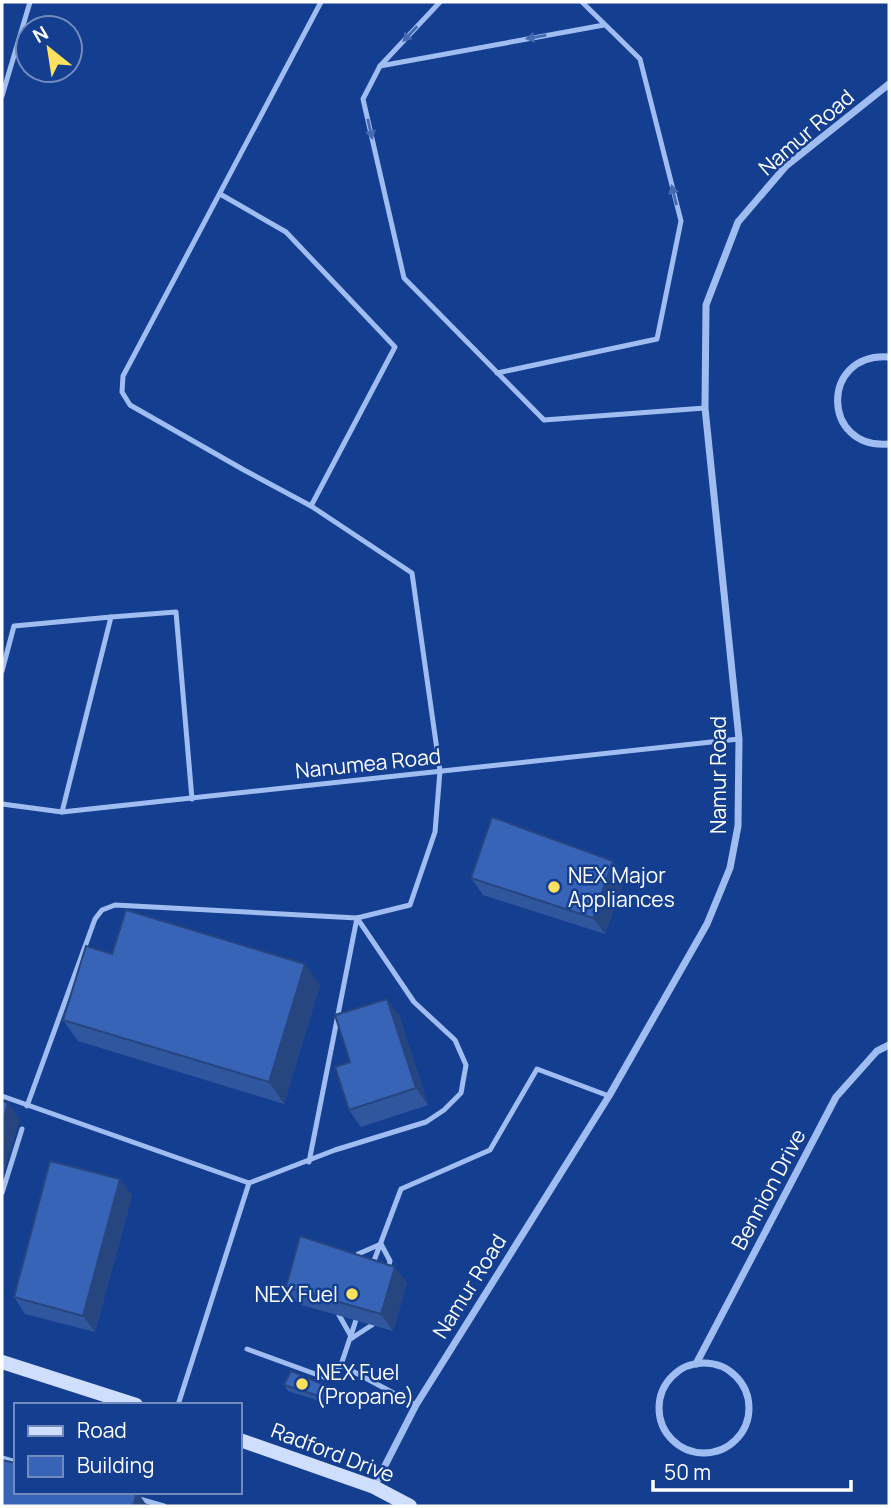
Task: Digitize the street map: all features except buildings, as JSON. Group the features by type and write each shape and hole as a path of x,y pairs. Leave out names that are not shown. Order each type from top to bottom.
{"street":[{"name":"Namur Road","path":"374,1486 416,1405 608,1096 707,924 730,868 738,826 739,739 705,408 706,305 738,222 786,166 889,84"},
{"path":"889,357 878,356 863,360 851,368 842,380 838,394 838,409 843,422 852,433 864,442 889,444"},
{"name":"Bennion Drive","path":"696,1364 836,1097 877,1051 889,1045"},
{"path":"2,1362 130,1403"},
{"path":"696,1364 712,1364 726,1369 739,1379 747,1392 750,1408 747,1423 739,1437 727,1447 713,1453 697,1453 683,1449 672,1441 664,1430 659,1416 663,1389 671,1377 696,1364"},
{"name":"Radford Drive","path":"242,1441 374,1486 410,1506"}],"lane":[{"path":"2,96 30,2"},
{"path":"27,1106 95,919 102,910 115,905 357,918 410,905 435,832 440,771 412,573 311,506 130,405 122,392 123,376 321,2"},
{"path":"440,2 380,66 363,99 404,278 544,420 705,408"},
{"path":"497,373 657,339 681,221 640,59 582,2"},
{"path":"380,66 604,25"},
{"path":"220,194 286,232 395,347 311,506"},
{"path":"2,671 14,626 176,612 192,799"},
{"path":"62,812 111,617"},
{"name":"Nanumea Road","path":"2,804 62,812 739,739"},
{"path":"2,1096 249,1183 335,1150 426,1122 444,1110 461,1093 466,1065 455,1040 414,1002 357,918"},
{"path":"309,1162 357,918"},
{"path":"370,1272 401,1189 491,1150 537,1069 608,1096"},
{"path":"2,1193 22,1129"},
{"path":"179,1403 249,1183"},
{"path":"354,1266 358,1254 381,1244"},
{"path":"381,1244 390,1261 386,1276"},
{"path":"339,1315 352,1338"},
{"path":"247,1349 330,1378 341,1365 356,1320"},
{"path":"352,1338 372,1325"},
{"path":"341,1365 416,1405"},
{"path":"128,1496 164,1506"}],"place":[{"name":"NEX Major Appliances","path":"554,887"},
{"name":"NEX Fuel","path":"352,1294"},
{"name":"NEX Fuel (Propane)","path":"302,1384"}]}
